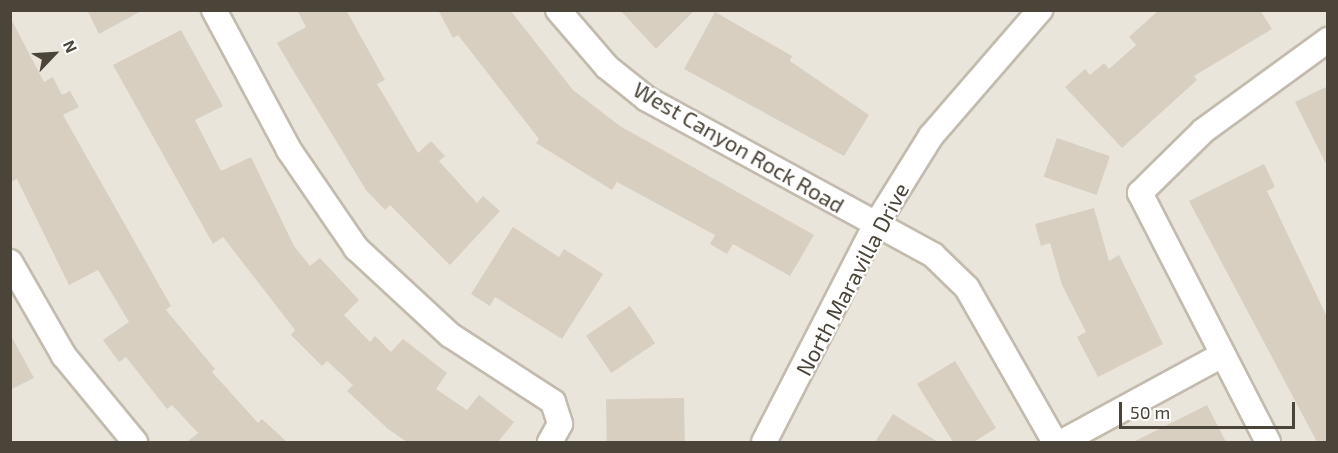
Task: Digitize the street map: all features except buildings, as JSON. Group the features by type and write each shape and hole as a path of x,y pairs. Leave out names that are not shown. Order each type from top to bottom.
{"street":[{"path":"214,10 289,150 357,249 450,335 553,402 560,424 550,442"},
{"name":"West Canyon Rock Road","path":"558,10 607,67 647,99 875,226 933,255 967,288 1055,442"},
{"name":"North Maravilla Drive","path":"764,442 875,226 931,136 983,70 1040,10"},
{"path":"1268,442 1140,193 1203,131 1328,40"},
{"path":"10,262 64,356 135,442"},
{"path":"1062,442 1222,355"}],"shaded area":[{"path":"11,11 1327,11 1327,442 11,442"}]}
